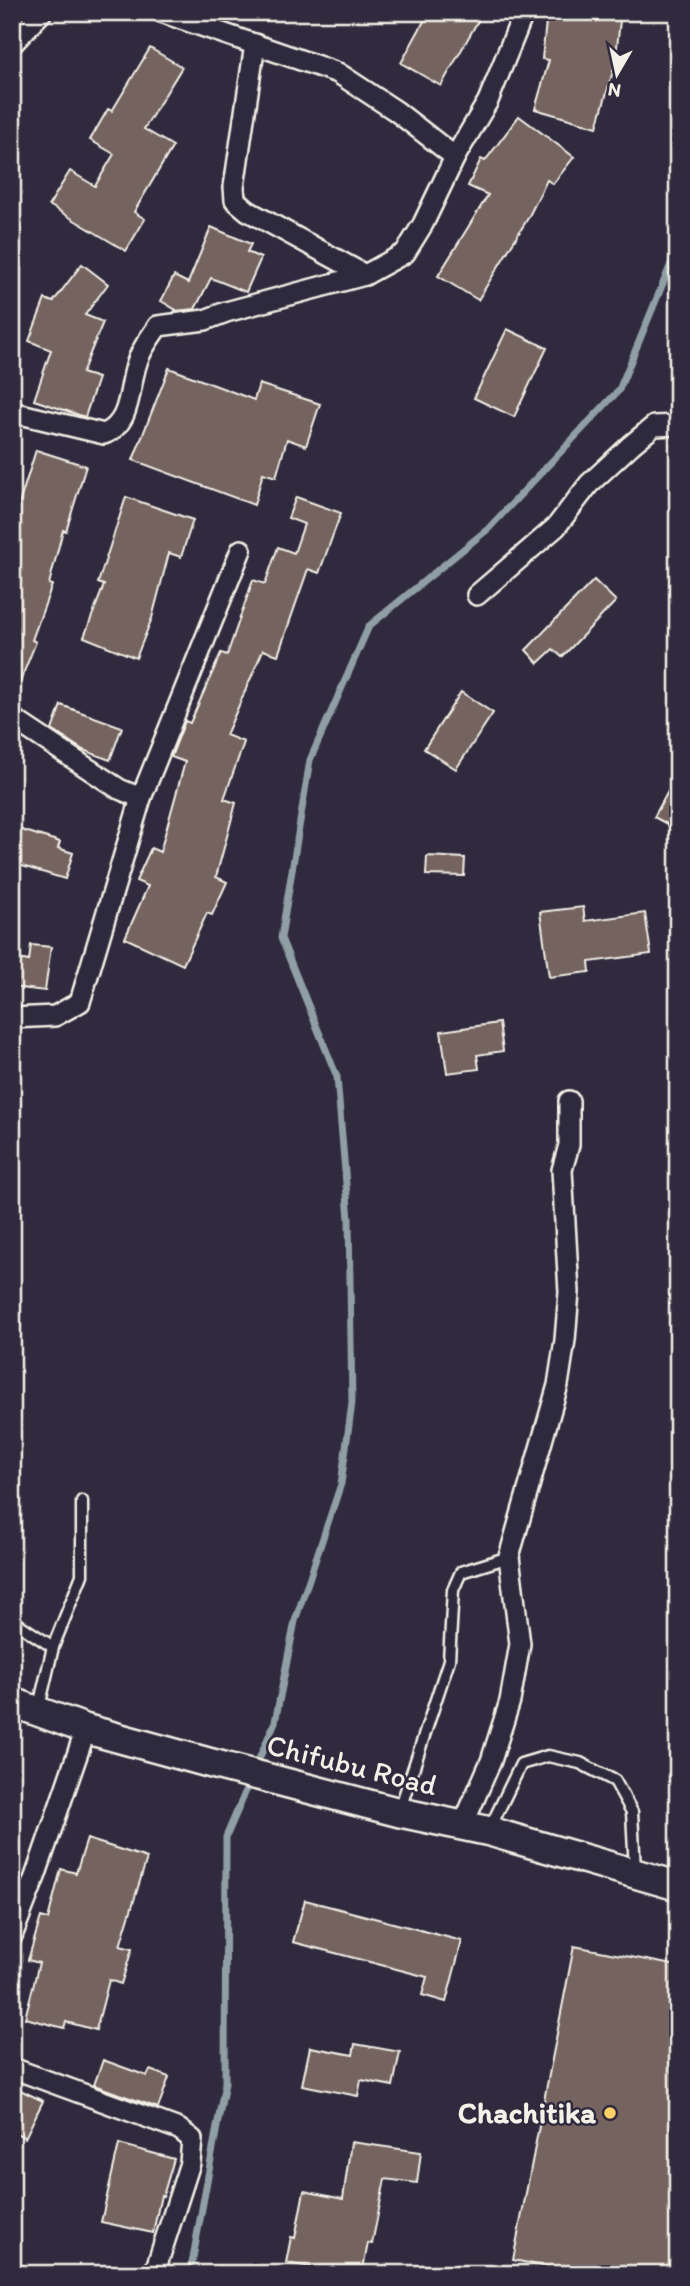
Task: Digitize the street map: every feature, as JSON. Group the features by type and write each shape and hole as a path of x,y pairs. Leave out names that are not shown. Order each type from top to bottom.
{"main road":[{"name":"Chifubu Road","path":"25,1707 86,1729 210,1763 398,1812 475,1829 678,1886"}],"street":[{"path":"12,44 42,12"},
{"path":"12,412 104,435 114,430 123,418 139,356 158,326 205,320 239,308 365,275 405,253 423,224 454,157 488,101 524,12"},
{"path":"174,14 338,73 396,111 454,157"},
{"path":"255,44 234,200 248,211 365,275"},
{"path":"477,595 556,527 589,484 631,445 654,426 678,425"},
{"path":"12,1018 55,1016 80,1002 142,797 241,550"},
{"path":"12,718 119,789 142,797"},
{"path":"475,1829 491,1761 510,1701 520,1644 509,1557 558,1385 565,1340 569,1292 562,1170 569,1145 569,1101"},
{"path":"12,1936 36,1877 86,1729"},
{"path":"12,2068 179,2129 192,2138 190,2163 154,2274"}],"lane":[{"path":"25,1707 82,1575 82,1502"},
{"path":"398,1812 449,1660 453,1590 461,1572 509,1557"},
{"path":"12,1620 53,1647"},
{"path":"475,1829 521,1764 548,1756 580,1763 615,1781 632,1812 636,1875"}],"building":[{"path":"429,12 483,12 441,86 401,63"},
{"path":"547,12 621,12 615,64 597,127 535,109 549,60 542,59"},
{"path":"150,48 182,67 144,129 173,146 134,212 145,219 126,251 49,205 70,171 95,186 114,154 90,140 108,109 112,111"},
{"path":"519,116 574,157 553,184 547,180 528,218 478,300 438,276 488,195 468,186 481,159 485,161"},
{"path":"211,227 251,244 247,252 261,258 246,292 211,278 195,309 175,311 161,301 174,276 188,283"},
{"path":"82,264 108,284 85,315 103,322 82,373 98,378 85,417 34,400 51,350 29,341 45,299 53,302"},
{"path":"507,329 547,348 514,417 474,398"},
{"path":"169,368 254,400 259,384 320,404 306,446 287,439 276,477 263,473 254,505 133,460"},
{"path":"36,450 86,466 66,531 63,530 49,584 52,585 32,640 36,642 13,699 12,526"},
{"path":"126,497 193,520 181,557 169,553 152,618 136,658 84,637 104,585 98,583"},
{"path":"296,497 341,513 319,573 308,569 278,655 263,650 226,735 244,742 224,799 236,803 216,877 227,882 212,915 207,913 183,965 125,938 148,886 136,881 151,848 160,852 185,762 171,757 185,721 190,723 221,653 227,655 253,580 265,584 278,547 294,553 304,524 288,518"},
{"path":"594,580 616,601 562,657 553,649 538,663 526,650"},
{"path":"461,692 493,713 456,769 424,749"},
{"path":"61,705 122,727 110,760 83,750 52,730"},
{"path":"678,773 678,830 654,817"},
{"path":"12,827 60,842 58,848 73,853 65,879 12,863"},
{"path":"427,856 465,858 464,876 426,875"},
{"path":"583,907 585,921 645,913 651,954 589,962 590,972 549,977 540,912"},
{"path":"31,945 51,947 45,991 12,987 12,958 29,961"},
{"path":"499,1023 503,1051 477,1055 479,1069 447,1073 441,1031"},
{"path":"87,1839 147,1858 120,1946 132,1949 121,1984 109,1980 96,2030 66,2022 64,2028 25,2018 39,1963 28,1960 41,1917 48,1919 61,1869 76,1873"},
{"path":"305,1900 462,1941 446,2002 422,1995 427,1977 293,1942"},
{"name":"Chachitika","path":"574,1946 678,1966 678,2274 583,2274 513,2260"},
{"path":"355,2044 400,2052 393,2086 361,2080 358,2096 302,2085 310,2047 353,2055"},
{"path":"103,2060 147,2076 150,2070 169,2077 158,2108 94,2085"},
{"path":"12,2086 43,2101 25,2138 12,2131"},
{"path":"351,2142 421,2152 417,2183 385,2179 372,2244 368,2243 362,2274 310,2274 311,2267 286,2263 291,2237 295,2238 304,2191 343,2199"},
{"path":"119,2144 174,2159 163,2196 161,2195 153,2233 101,2222"}],"waterway":[{"path":"255,1768 275,1722 295,1621 341,1484 352,1403 349,1219 337,1077 281,938 310,760 369,626 488,529 619,390 678,247"},
{"path":"190,2274 225,2083 226,1837 251,1779"}],"place":[{"name":"Chachitika","path":"610,2113"}]}
